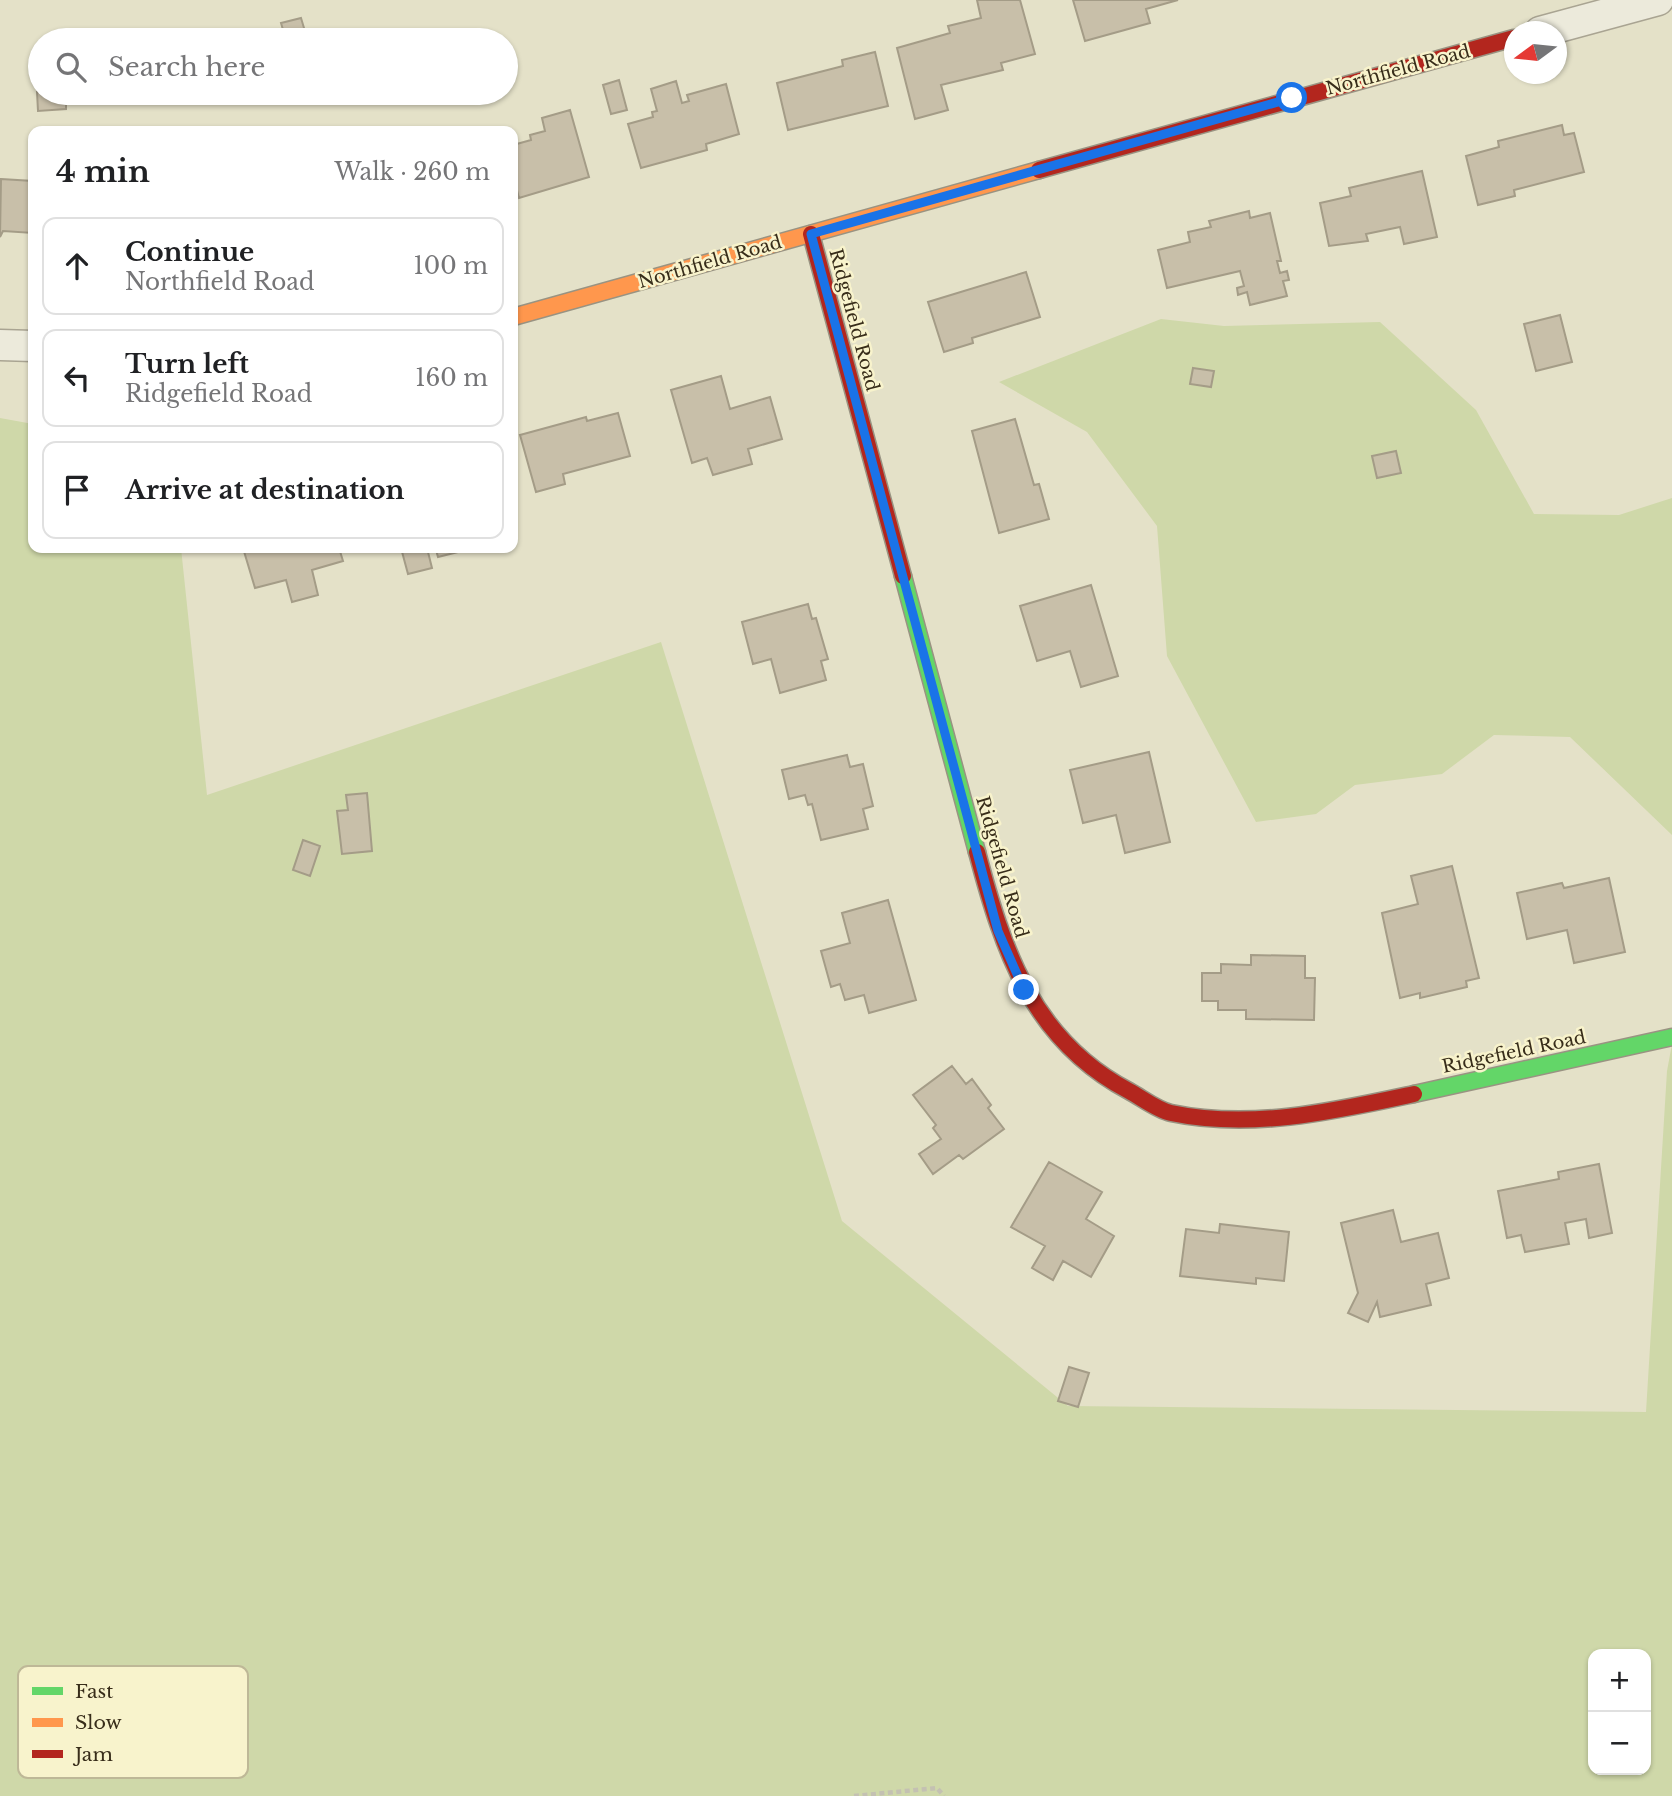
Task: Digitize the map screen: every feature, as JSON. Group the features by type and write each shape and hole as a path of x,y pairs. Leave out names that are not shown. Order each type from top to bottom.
{"street":[{"path":"1567,25 1658,0"},
{"name":"Northfield Road","path":"518,316 1504,41"},
{"name":"Ridgefield Road","path":"811,234 998,931 1024,990 1058,1034 1109,1081 1169,1113 1241,1120 1319,1115 1672,1037"},
{"path":"0,345 28,346"}],"path":[{"path":"854,1796 937,1788 944,1796"}],"green space":[{"path":"1161,319 1224,326 1380,322 1476,410 1534,514 1619,515 1672,498 1672,835 1570,737 1494,735 1442,774 1355,785 1316,814 1256,822 1167,656 1157,526 1087,432 999,382"},
{"path":"0,418 28,423 28,553 182,553 207,795 661,642 842,1221 1068,1406 1646,1412 1667,1071 1672,1044 1672,1796 0,1796"}],"building":[{"path":"977,0 1020,0 1035,54 1001,63 1003,70 941,85 948,110 915,119 897,48 950,33 948,26 981,18"},
{"path":"1073,0 1178,0 1146,9 1150,23 1085,41"},
{"path":"301,18 304,28 282,28 281,23"},
{"path":"875,52 888,106 788,130 777,83 843,66 842,60"},
{"path":"619,80 627,110 611,114 603,85"},
{"path":"676,81 682,103 689,101 687,95 726,84 739,134 706,144 707,150 641,168 628,124 653,117 652,112 657,111 651,89"},
{"path":"38,105 66,105 66,109 38,111"},
{"path":"570,110 589,177 519,198 518,144 531,140 530,135 545,131 542,118"},
{"path":"1562,125 1564,135 1574,133 1584,172 1514,190 1515,196 1478,205 1466,156 1499,147 1498,141"},
{"path":"1422,171 1437,237 1404,244 1400,227 1366,234 1368,241 1329,246 1320,203 1351,196 1349,188"},
{"path":"1,179 28,181 28,233 3,231 0,237"},
{"path":"1249,211 1250,218 1270,213 1281,261 1277,261 1280,273 1287,271 1289,280 1283,281 1287,296 1250,305 1247,292 1238,295 1237,288 1244,286 1240,271 1167,288 1158,250 1190,242 1188,232 1211,227 1209,221"},
{"path":"1026,272 1040,317 972,338 973,343 944,352 928,302"},
{"path":"1560,315 1572,362 1536,371 1524,324"},
{"path":"1193,368 1214,371 1211,387 1190,384"},
{"path":"721,376 730,409 770,397 782,439 748,449 752,464 713,475 707,458 692,463 671,390"},
{"path":"618,413 630,456 563,474 565,484 536,492 520,435 586,417 587,421"},
{"path":"1015,419 1034,485 1039,484 1049,519 999,533 972,431"},
{"path":"1396,451 1401,473 1377,478 1372,456"},
{"path":"244,553 341,553 343,561 312,570 318,595 292,602 286,580 255,588"},
{"path":"402,553 428,553 432,568 408,574"},
{"path":"437,553 454,553 438,557"},
{"path":"1091,585 1118,676 1081,687 1070,651 1037,661 1020,606"},
{"path":"808,604 812,619 816,618 828,659 821,661 826,680 780,693 771,659 753,664 742,622"},
{"path":"1149,752 1170,842 1125,853 1116,815 1083,823 1070,770"},
{"path":"847,755 850,767 863,764 873,806 863,809 868,829 821,840 812,804 808,805 805,795 789,799 782,770"},
{"path":"367,793 372,851 342,854 337,811 348,810 346,795"},
{"path":"303,840 320,846 310,876 293,870"},
{"path":"1452,866 1479,978 1466,981 1467,987 1420,998 1420,993 1400,998 1382,913 1418,904 1411,876"},
{"path":"1609,878 1625,952 1574,963 1567,930 1527,939 1517,893 1562,883 1564,888"},
{"path":"888,900 916,1000 869,1013 864,995 845,1000 840,984 831,987 821,951 850,943 842,913"},
{"path":"1251,955 1305,956 1305,978 1315,978 1314,1020 1246,1019 1246,1010 1218,1010 1218,1001 1202,1001 1202,973 1221,973 1221,964 1251,965"},
{"path":"952,1066 966,1084 972,1079 991,1105 988,1108 1004,1129 963,1159 959,1155 933,1174 919,1154 941,1139 933,1128 936,1125 913,1095"},
{"path":"1049,1162 1102,1192 1086,1219 1114,1236 1091,1277 1063,1261 1053,1280 1032,1268 1045,1246 1011,1227"},
{"path":"1599,1164 1612,1233 1589,1238 1586,1219 1565,1223 1569,1244 1525,1252 1521,1235 1507,1238 1498,1191 1559,1179 1558,1172"},
{"path":"1393,1210 1401,1242 1438,1233 1449,1278 1426,1284 1431,1305 1380,1317 1377,1302 1368,1322 1348,1313 1358,1293 1341,1223"},
{"path":"1220,1224 1289,1232 1284,1281 1256,1278 1256,1284 1180,1276 1186,1229 1219,1233"},
{"path":"1069,1367 1089,1373 1078,1407 1058,1401"}],"traffic: fast":[{"path":"903,576 977,852"},
{"path":"1414,1094 1672,1037"}],"traffic: slow":[{"path":"518,316 1039,170"}],"traffic: jam":[{"path":"1039,170 1504,41"},
{"path":"811,234 903,576"},
{"path":"977,852 998,924 1011,957 1026,989 1045,1019 1068,1046 1096,1070 1155,1107 1171,1113 1201,1118 1263,1119 1324,1112 1414,1094"}],"route":[{"path":"1024,990 998,931 811,234 1292,98"}]}
